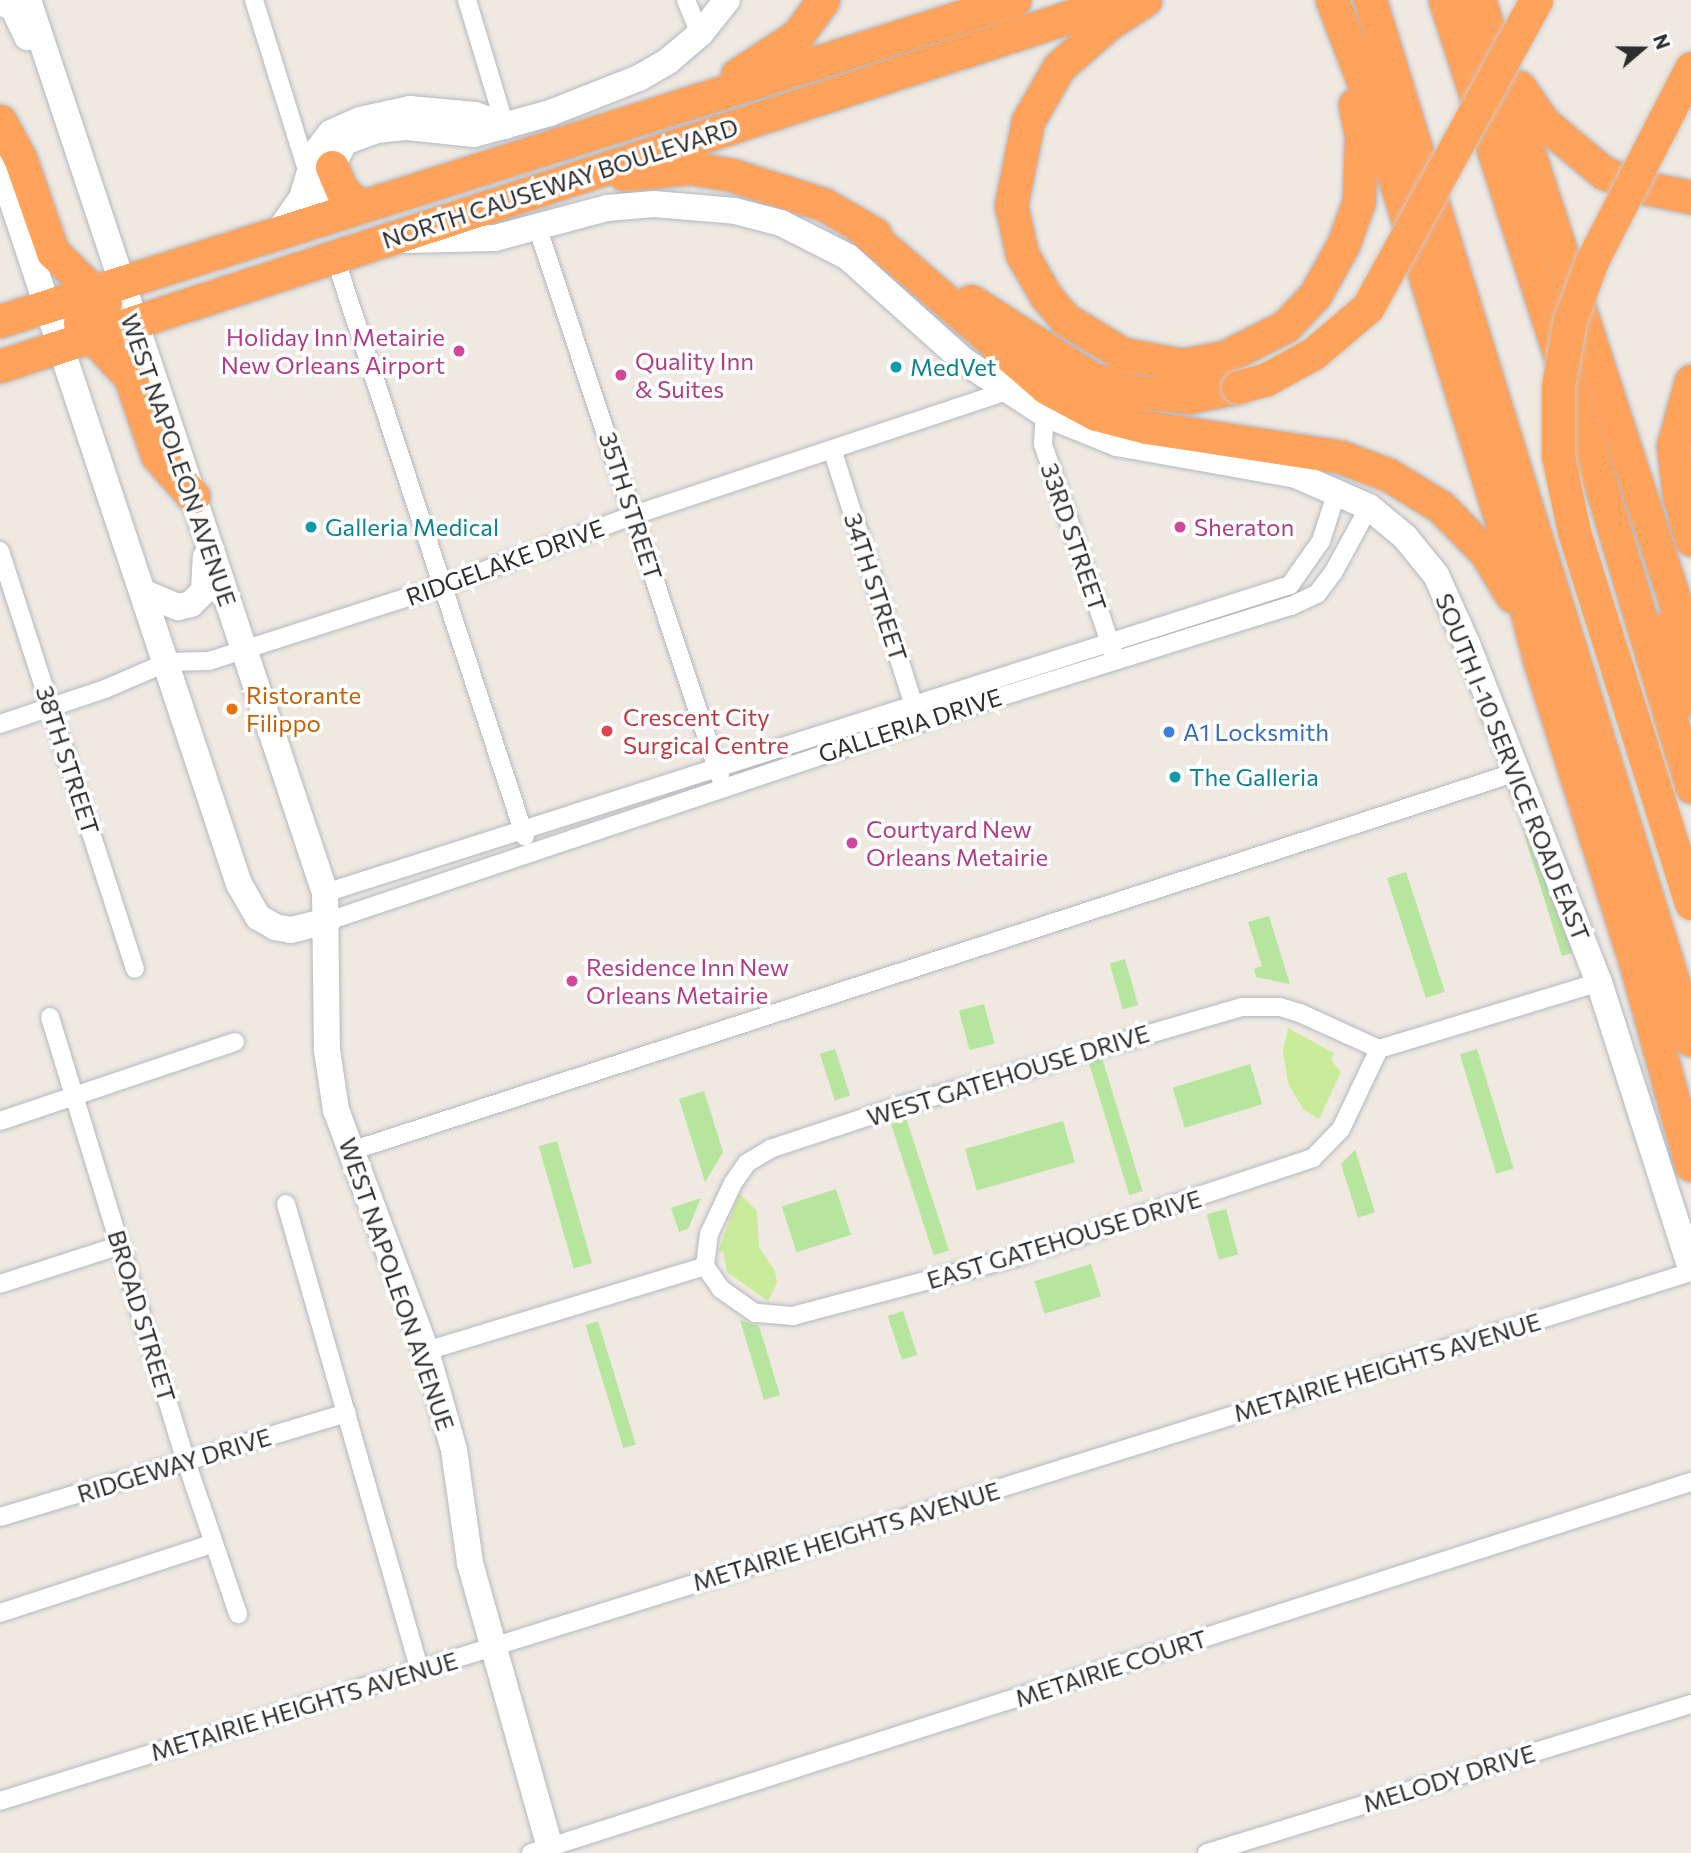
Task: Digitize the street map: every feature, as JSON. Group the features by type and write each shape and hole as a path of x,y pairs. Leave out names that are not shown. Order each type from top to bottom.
{"highway":[{"path":"658,111 753,68 797,35 823,0"},
{"name":"NORTH CAUSEWAY BOULEVARD","path":"0,321 1014,0"},
{"name":"NORTH CAUSEWAY BOULEVARD","path":"0,366 133,321 566,184 628,159 1121,0"},
{"path":"1145,0 1108,24 1059,67 1028,121 1011,205 1022,254 1065,319 1123,354 1182,365 1225,357 1286,326 1315,295 1343,245 1359,201 1361,134 1335,8"},
{"path":"1370,0 1691,1040"},
{"path":"1446,0 1600,481 1691,786"},
{"path":"1479,0 1691,650"},
{"path":"566,184 691,169 779,186 856,223 1091,378 1138,392 1189,397 1265,380 1314,354 1368,307 1536,0"},
{"path":"1335,8 1370,99 1510,548 1540,662 1629,940 1691,1165"},
{"path":"1499,60 1544,123 1604,173 1646,188 1691,197"},
{"path":"1691,68 1592,261 1570,320 1558,386 1558,456 1574,532 1691,903"},
{"path":"0,121 20,158 53,252 104,286 133,321"},
{"path":"320,170 342,190 368,203 351,220 335,258"},
{"path":"182,306 211,281 299,252 313,238 319,220"},
{"path":"856,223 1009,358 1047,388 1096,414 1146,427 1341,457 1389,475 1441,507 1486,553 1517,606 1540,662"},
{"path":"46,305 94,334 130,377 157,455 198,511"},
{"path":"1691,381 1674,446 1679,496 1691,540"},
{"path":"1691,430 1687,472 1691,506"},
{"path":"1600,481 1631,525 1691,699"}],"street":[{"name":"WEST NAPOLEON AVENUE","path":"28,0 78,160 104,286"},
{"path":"254,0 288,105 320,170 319,220"},
{"path":"467,0 505,125"},
{"path":"686,0 700,34"},
{"path":"277,234 320,170 344,142 377,130 407,127 474,134 639,78 700,34 727,0"},
{"path":"0,1 14,9 22,21 62,142 78,160"},
{"path":"0,164 146,594 239,884 258,917 291,929 328,920"},
{"name":"SOUTH I-10 SERVICE ROAD EAST","path":"385,241 495,238 607,208 654,204 735,211 780,223 848,257 964,361 1045,414 1117,443 1296,475 1369,507 1405,537 1436,575 1599,982 1691,1270"},
{"name":"35TH STREET","path":"537,226 724,786"},
{"path":"335,258 529,850"},
{"name":"WEST NAPOLEON AVENUE","path":"133,321 325,893 328,920 327,1050 336,1110 426,1351 454,1450 470,1563 493,1647 540,1850"},
{"name":"RIDGELAKE DRIVE","path":"0,724 168,662 189,665 242,651 443,586 634,516 833,452 1009,390"},
{"name":"33RD STREET","path":"1045,414 1043,444 1115,659"},
{"name":"34TH STREET","path":"833,452 919,722"},
{"name":"GALLERIA DRIVE","path":"325,893 522,827 1290,584 1321,541 1337,491"},
{"name":"GALLERIA DRIVE","path":"328,920 529,850 919,722 1292,606 1317,594 1369,507"},
{"path":"146,594 178,607 191,604 204,591 207,566 198,511"},
{"name":"38TH STREET","path":"0,551 135,969"},
{"path":"351,1151 1517,772"},
{"path":"1379,1049 1599,982"},
{"name":"WEST GATEHOUSE DRIVE","path":"705,1266 709,1234 747,1163 770,1149 894,1108 1241,1007 1280,1007 1300,1013 1379,1049"},
{"name":"BROAD STREET","path":"50,1017 186,1461 238,1614"},
{"path":"0,1121 234,1042"},
{"name":"EAST GATEHOUSE DRIVE","path":"705,1266 738,1303 774,1317 1013,1258 1313,1158 1341,1129 1379,1049"},
{"path":"286,1204 419,1670"},
{"path":"0,1284 121,1245"},
{"path":"426,1351 705,1266"},
{"name":"METAIRIE HEIGHTS AVENUE","path":"0,1801 1691,1270"},
{"name":"RIDGEWAY DRIVE","path":"0,1517 347,1413"},
{"name":"METAIRIE COURT","path":"540,1850 1691,1482"},
{"path":"0,1613 214,1543"},
{"name":"MELODY DRIVE","path":"1207,1853 1691,1704"}],"green space":[{"path":"1535,831 1567,928 1572,953 1562,956 1524,834"},
{"path":"1406,872 1445,992 1426,998 1387,878"},
{"path":"1269,916 1290,984 1256,977 1254,969 1262,966 1248,922"},
{"path":"1125,959 1138,1005 1123,1010 1110,963"},
{"path":"984,1004 995,1044 969,1050 959,1011"},
{"path":"1288,1028 1334,1053 1331,1060 1341,1072 1319,1119 1303,1109 1288,1083 1283,1051"},
{"path":"835,1049 850,1096 835,1101 820,1054"},
{"path":"1477,1049 1514,1169 1496,1174 1460,1054"},
{"path":"1102,1058 1143,1191 1129,1195 1089,1062"},
{"path":"1250,1064 1262,1104 1185,1128 1173,1088"},
{"path":"704,1091 723,1152 705,1182 679,1099"},
{"path":"906,1118 949,1250 934,1255 891,1123"},
{"path":"1063,1121 1075,1162 977,1190 965,1149"},
{"path":"557,1141 592,1263 574,1268 539,1146"},
{"path":"1355,1150 1375,1212 1358,1218 1341,1164"},
{"path":"836,1189 851,1235 797,1252 782,1207"},
{"path":"739,1193 757,1211 759,1247 775,1271 777,1283 768,1301 727,1272 723,1251 718,1252"},
{"path":"701,1198 688,1229 679,1232 671,1208"},
{"path":"1226,1209 1238,1254 1219,1260 1207,1214"},
{"path":"1091,1264 1101,1297 1045,1314 1035,1281"},
{"path":"903,1311 917,1355 902,1360 888,1316"},
{"path":"740,1320 759,1326 780,1395 764,1400"},
{"path":"598,1321 636,1444 623,1448 586,1325"}],"place":[{"name":"Holiday Inn Metairie New Orleans Airport","path":"459,351"},
{"name":"MedVet","path":"896,367"},
{"name":"Quality Inn & Suites","path":"621,375"},
{"name":"Galleria Medical","path":"311,527"},
{"name":"Sheraton","path":"1180,527"},
{"name":"Ristorante Filippo","path":"232,709"},
{"name":"Crescent City Surgical Centre","path":"607,731"},
{"name":"A1 Locksmith","path":"1169,732"},
{"name":"The Galleria","path":"1175,777"},
{"name":"Courtyard New Orleans Metairie","path":"852,843"},
{"name":"Residence Inn New Orleans Metairie","path":"572,981"}]}
